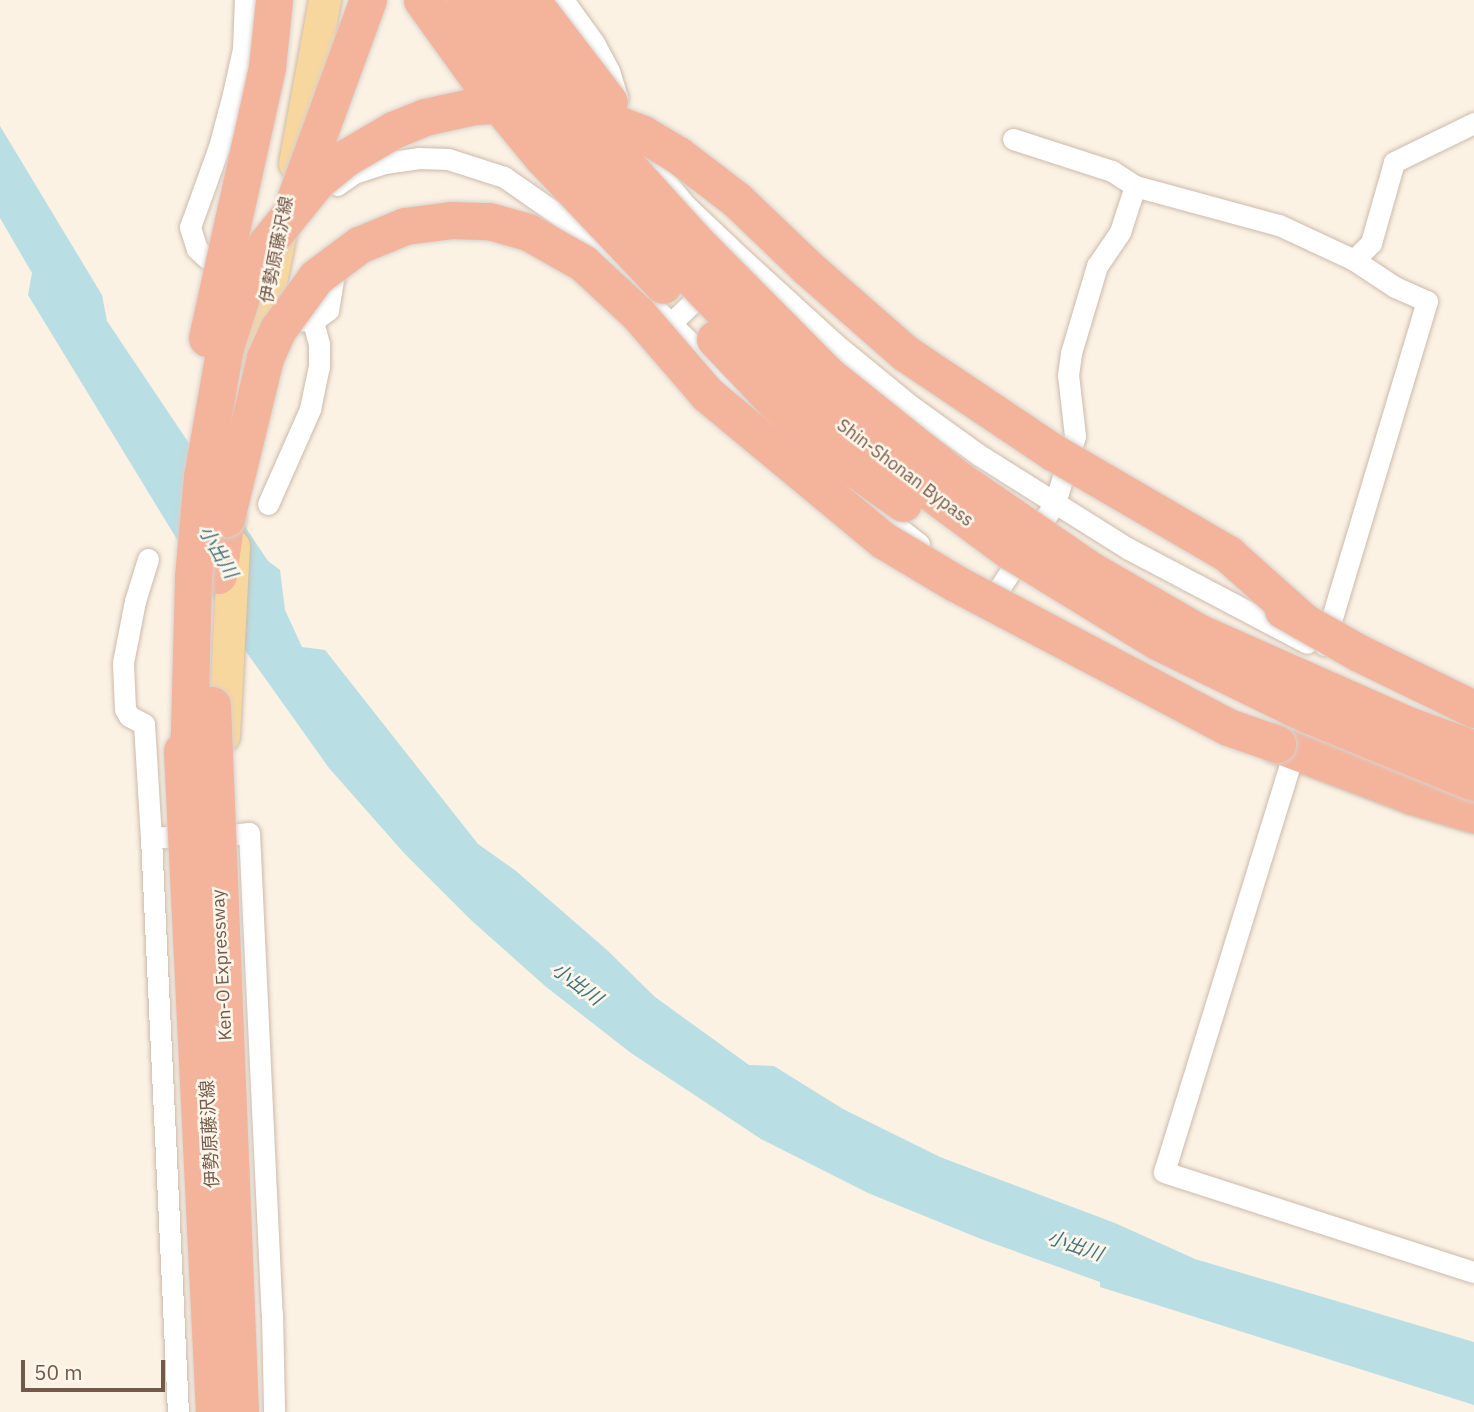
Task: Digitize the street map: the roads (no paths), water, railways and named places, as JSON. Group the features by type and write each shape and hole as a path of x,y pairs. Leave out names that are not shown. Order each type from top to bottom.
{"highway":[{"path":"185,776 176,694 176,609 193,418 219,279 267,67 274,0"},
{"path":"244,508 240,413 279,253 304,172 368,0"},
{"path":"422,0 486,89 542,157 775,402 841,459 1067,617 1187,694 1285,749"},
{"name":"Shin-Shonan Bypass","path":"464,0 553,122 625,209 789,379 887,460 1010,551 1157,641 1307,714 1474,782"},
{"name":"Shin-Shonan Bypass","path":"500,0 620,158 696,243 827,374 958,479 1089,569 1200,633 1405,724 1474,749"},
{"path":"531,0 598,91 696,196 885,362 1014,453 1313,636 1474,710"},
{"path":"185,776 189,732 193,578 202,477 225,347 248,280 266,244 298,200 346,157 408,123 475,106 533,103 573,110 617,123 661,144 715,181 905,353 1053,452 1228,554 1313,636"},
{"path":"244,508 265,358 278,329 316,277 359,245 405,226 451,220 499,223 548,241 583,263 638,314 707,394 883,540 955,583 1228,727 1410,795 1474,814"},
{"name":"Ken-O Expressway","path":"240,1412 212,742 215,632 244,508"},
{"name":"Ken-O Expressway","path":"185,776 214,1412"}],"main road":[{"path":"266,115 283,0"},
{"name":"伊勢原藤沢線","path":"250,1412 250,1335 224,775 225,668 244,508 257,352 314,75 325,0"},
{"name":"伊勢原藤沢線","path":"223,1412 188,604 202,425 219,323 266,115"}],"street":[{"path":"208,258 197,249 190,228 219,147 243,49 245,0"},
{"path":"480,0 573,122 584,128 622,135 643,154 686,206 740,257 833,342 911,406 1055,503 1129,549 1313,636 1427,301 1395,287 1354,260 1279,225 1135,186 1112,171 1013,139"},
{"path":"563,0 594,43 609,71 621,115 622,135"},
{"path":"243,49 266,115"},
{"path":"1354,260 1371,243 1394,162 1474,124"},
{"path":"275,261 303,217 326,192 354,173 384,163 418,158 448,159 504,177 563,218 744,395 838,481 993,598 1229,727 1285,749 1164,1172 1474,1272"},
{"path":"993,598 1055,503 1075,436 1068,375 1070,354 1097,266 1120,232 1135,186"},
{"path":"244,508 275,468 310,409 319,366 319,344 305,321 328,310 335,268 348,244 361,229 399,211 458,207 527,217 593,246"},
{"path":"672,322 740,257"},
{"path":"148,559 135,601 123,663 125,709 128,716 144,724 159,837 178,1412"},
{"path":"239,834 249,833 272,1300 274,1412"}],"water":[{"name":"小出川","path":"0,126 102,295 107,321 268,561 280,570 285,610 302,647 325,650 478,844 516,871 607,950 655,997 749,1065 774,1066 843,1109 940,1157 1115,1223 1195,1259 1474,1342 1474,1405 1100,1287 1100,1282 981,1239 868,1193 761,1139 631,1053 545,986 472,921 404,853 329,768 242,646 28,295 32,273 0,218"}]}
